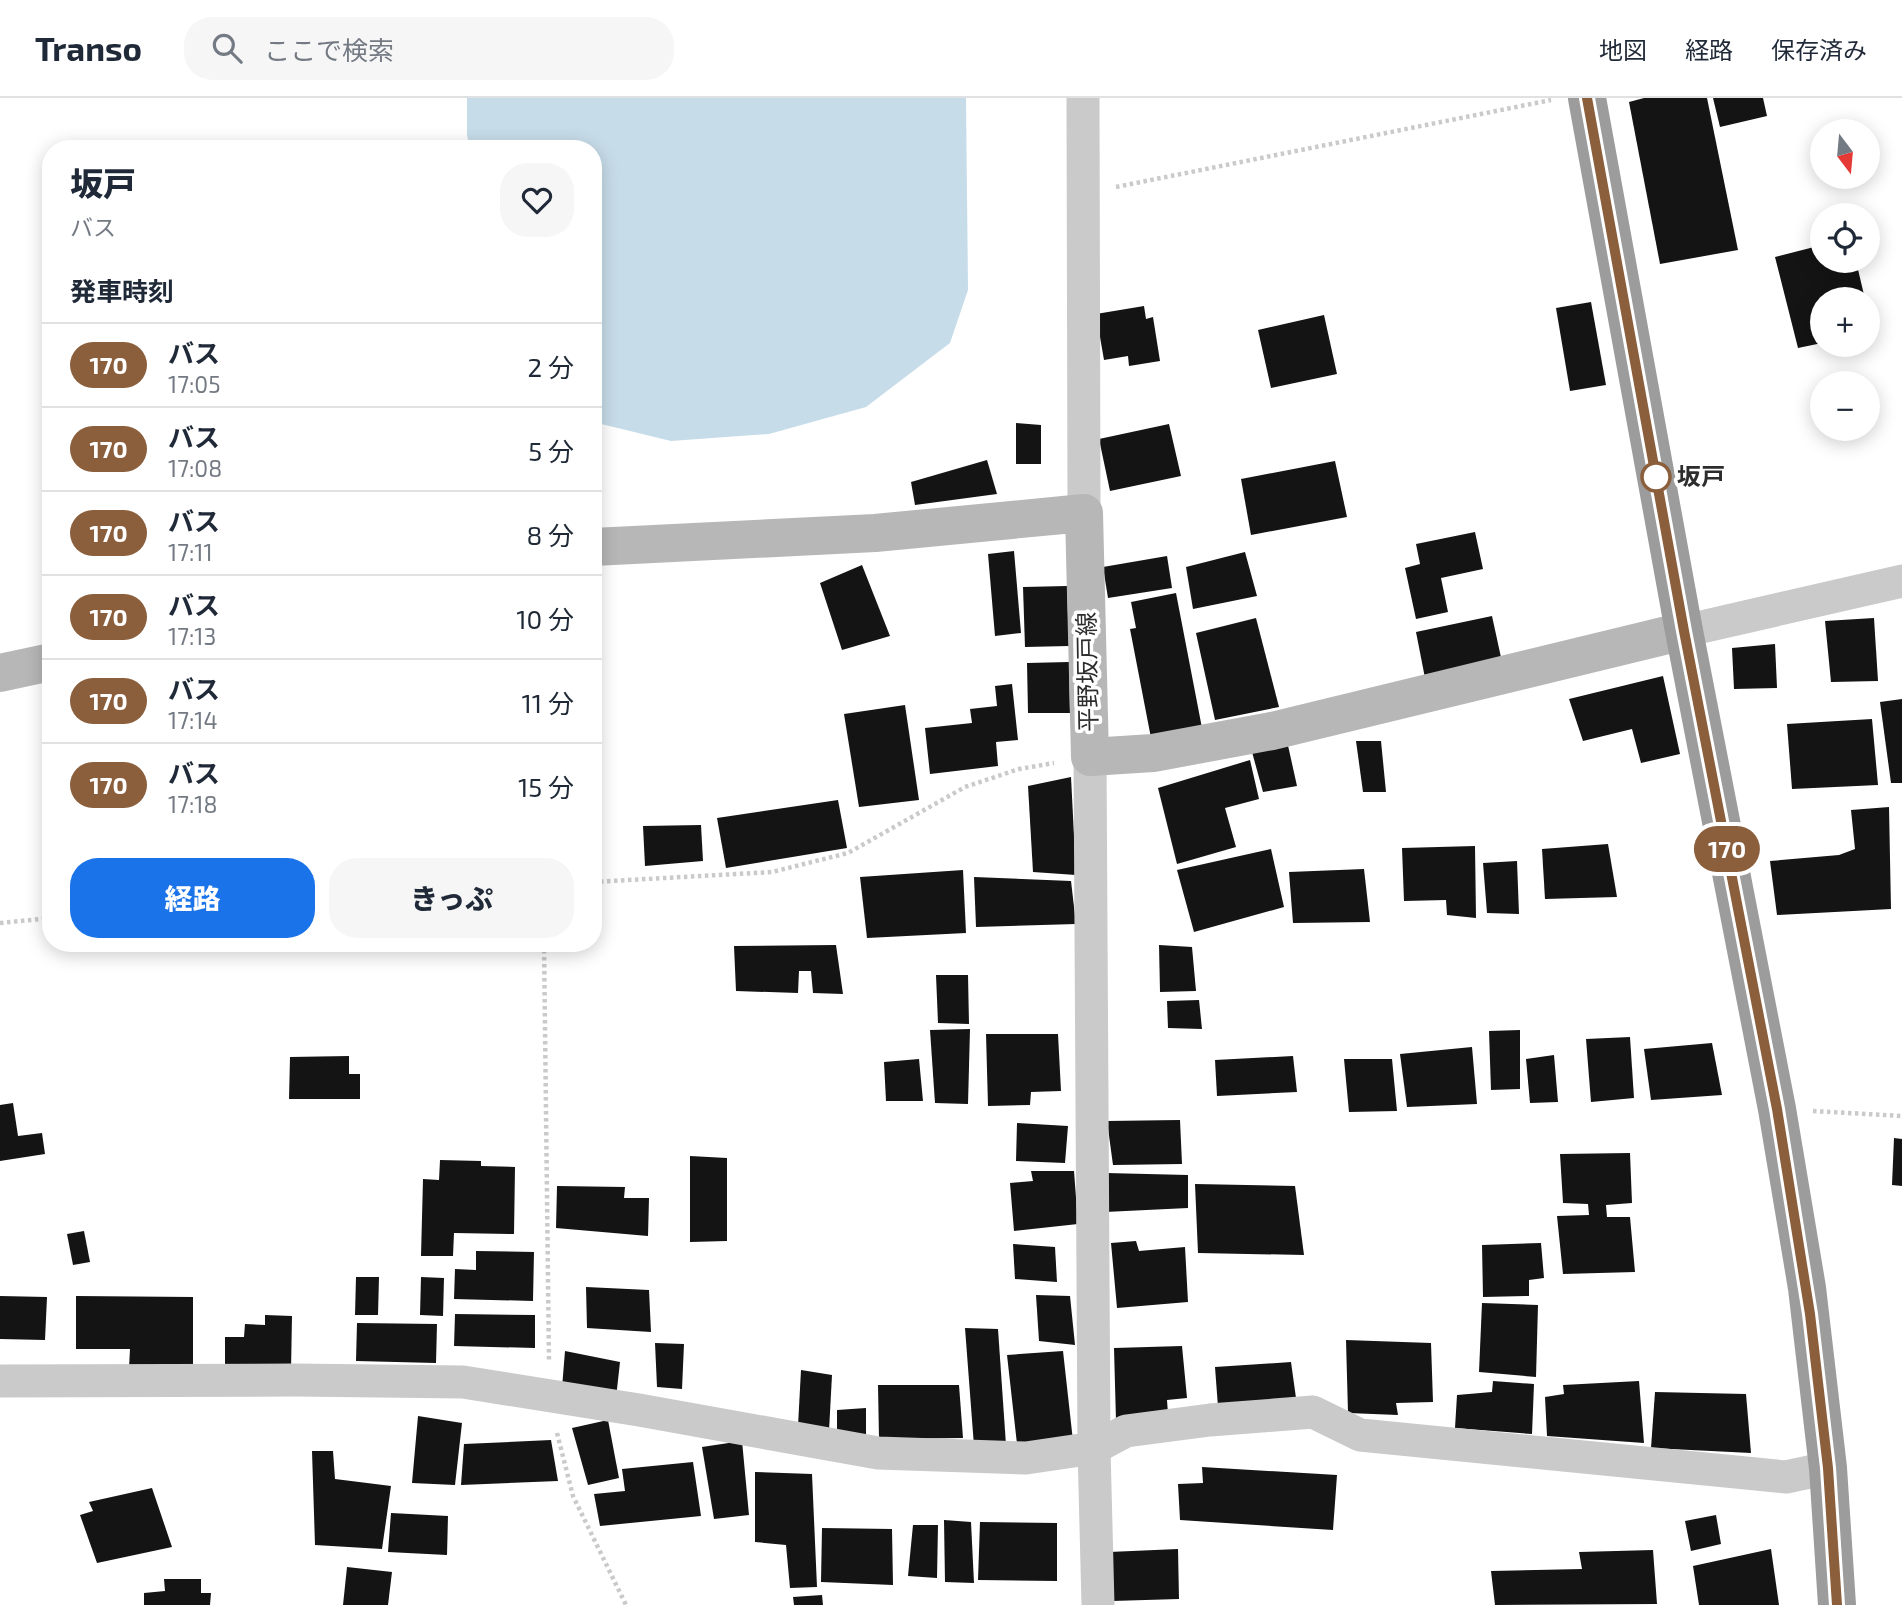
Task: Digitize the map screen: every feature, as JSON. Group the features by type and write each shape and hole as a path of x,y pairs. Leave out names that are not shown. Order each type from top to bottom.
{"highway":[{"path":"1587,98 1684,631 1777,1109 1807,1288 1828,1468 1837,1605"}],"main road":[{"name":"平野坂戸線","path":"1084,513 1090,757 1153,753 1272,732 1684,631"},
{"path":"602,547 875,533 1084,513"},
{"path":"0,673 42,664"}],"street":[{"path":"1083,98 1084,513"},
{"path":"1684,631 1902,581"},
{"path":"1090,757 1094,1448 1098,1605"},
{"path":"0,1381 463,1382 878,1453 1026,1458 1094,1448 1126,1431 1210,1420 1313,1412 1360,1435 1786,1478 1828,1468"}],"path":[{"path":"1084,187 1115,187 1560,98"},
{"path":"602,881 772,872 849,853 965,787 1019,769 1090,757"},
{"path":"0,923 42,919"},
{"path":"544,952 549,1395 573,1496 626,1605"},
{"path":"1777,1109 1902,1116"}],"water":[{"path":"467,98 966,98 968,290 950,343 866,407 769,434 671,441 602,424 602,140 468,140"}],"building":[{"path":"1644,98 1707,98 1738,250 1660,264 1629,102"},
{"path":"1713,98 1763,98 1767,116 1720,127"},
{"path":"1810,248 1810,273 1859,273 1862,287 1810,287 1810,346 1798,348 1775,257"},
{"path":"1591,302 1606,385 1570,391 1556,308"},
{"path":"1144,306 1146,319 1153,317 1160,361 1129,366 1128,356 1104,360 1096,314"},
{"path":"1324,315 1337,374 1271,388 1258,330"},
{"path":"1016,423 1041,425 1041,464 1016,464"},
{"path":"1169,424 1181,476 1110,491 1099,439"},
{"path":"987,460 997,494 915,505 911,482"},
{"path":"1335,461 1347,517 1251,535 1241,479"},
{"path":"1475,532 1483,569 1441,578 1448,612 1416,619 1405,568 1420,564 1416,544"},
{"path":"1014,551 1021,633 995,636 988,554"},
{"path":"1245,552 1257,596 1193,609 1186,567"},
{"path":"1167,556 1172,588 1108,598 1103,567"},
{"path":"862,565 890,636 842,650 820,583"},
{"path":"1067,586 1069,646 1025,647 1023,587"},
{"path":"1176,593 1202,728 1151,738 1130,629 1136,628 1131,602"},
{"path":"1492,616 1502,662 1425,678 1416,632"},
{"path":"1256,618 1279,707 1215,720 1196,633"},
{"path":"1874,618 1878,681 1831,682 1825,621"},
{"path":"1775,644 1777,688 1734,689 1732,648"},
{"path":"1069,662 1070,713 1028,713 1027,663"},
{"path":"1663,676 1680,754 1641,763 1632,729 1583,741 1569,699"},
{"path":"1012,684 1018,740 996,742 998,766 930,774 925,728 972,723 970,709 997,706 995,686"},
{"path":"1902,699 1902,783 1891,783 1880,702"},
{"path":"905,705 919,800 859,807 844,714"},
{"path":"1872,719 1878,785 1792,789 1787,724"},
{"path":"1287,741 1297,786 1263,792 1252,752"},
{"path":"1356,741 1381,741 1386,792 1363,792"},
{"path":"1250,760 1259,799 1225,808 1236,847 1177,864 1158,788"},
{"path":"1071,777 1076,875 1033,872 1028,786"},
{"path":"838,800 847,848 726,868 717,818"},
{"path":"1889,807 1891,909 1777,915 1770,861 1839,855 1855,849 1851,810"},
{"path":"701,825 703,861 645,866 643,826"},
{"path":"1608,844 1617,897 1545,899 1542,849"},
{"path":"1475,846 1476,918 1447,915 1446,900 1404,901 1402,848"},
{"path":"1271,849 1284,907 1194,932 1177,870"},
{"path":"1517,861 1519,914 1487,913 1483,863"},
{"path":"1364,869 1370,922 1293,923 1289,872"},
{"path":"963,870 966,933 867,938 860,877"},
{"path":"974,877 1071,881 1076,924 976,927"},
{"path":"836,945 843,994 813,993 811,971 799,971 798,993 736,991 734,946"},
{"path":"1159,945 1192,947 1196,991 1160,992"},
{"path":"936,975 968,975 969,1024 938,1023"},
{"path":"1199,1000 1202,1029 1168,1028 1167,1001"},
{"path":"970,1029 968,1104 935,1103 930,1030"},
{"path":"1520,1030 1520,1089 1491,1090 1489,1031"},
{"path":"986,1034 1058,1034 1061,1091 1031,1092 1030,1105 988,1106"},
{"path":"1630,1037 1634,1098 1591,1102 1586,1039"},
{"path":"1712,1043 1722,1095 1651,1100 1644,1049"},
{"path":"1472,1047 1477,1104 1407,1107 1400,1054"},
{"path":"1554,1055 1558,1102 1530,1103 1526,1059"},
{"path":"349,1056 349,1074 360,1074 360,1099 289,1099 290,1057"},
{"path":"1293,1056 1297,1092 1217,1096 1215,1060"},
{"path":"919,1059 923,1101 886,1101 884,1062"},
{"path":"1344,1059 1392,1059 1397,1111 1349,1112"},
{"path":"13,1103 18,1136 42,1133 45,1154 0,1161 0,1105"},
{"path":"1180,1120 1182,1164 1113,1165 1107,1121"},
{"path":"1017,1123 1068,1126 1065,1163 1016,1161"},
{"path":"1894,1138 1902,1139 1902,1186 1892,1185"},
{"path":"1630,1153 1632,1203 1606,1205 1607,1217 1630,1217 1635,1272 1563,1274 1557,1216 1589,1215 1588,1204 1563,1203 1560,1154"},
{"path":"690,1156 727,1158 727,1241 690,1242"},
{"path":"440,1160 481,1161 481,1166 515,1167 514,1234 454,1233 453,1256 421,1256 423,1179 439,1180"},
{"path":"1031,1171 1074,1171 1078,1224 1014,1231 1010,1183 1033,1181"},
{"path":"1106,1173 1188,1175 1188,1208 1105,1212"},
{"path":"1195,1184 1295,1186 1304,1255 1198,1253"},
{"path":"557,1186 625,1187 624,1198 649,1198 648,1236 556,1228"},
{"path":"84,1231 90,1262 73,1265 67,1234"},
{"path":"1136,1241 1139,1251 1185,1247 1188,1302 1117,1308 1111,1243"},
{"path":"1541,1243 1544,1278 1529,1280 1529,1296 1483,1297 1482,1245"},
{"path":"1013,1244 1055,1247 1057,1282 1015,1279"},
{"path":"476,1251 534,1252 533,1301 454,1299 455,1269 476,1270"},
{"path":"356,1277 379,1277 378,1315 355,1315"},
{"path":"421,1277 444,1278 443,1316 420,1315"},
{"path":"586,1287 649,1290 651,1332 587,1328"},
{"path":"1036,1295 1070,1296 1075,1345 1039,1341"},
{"path":"0,1296 47,1297 45,1340 0,1339"},
{"path":"76,1296 193,1297 193,1368 129,1368 130,1349 76,1349"},
{"path":"1482,1303 1538,1305 1536,1377 1479,1372"},
{"path":"455,1314 535,1315 535,1348 454,1346"},
{"path":"265,1315 292,1316 291,1371 225,1370 225,1337 244,1337 245,1324 265,1325"},
{"path":"357,1323 437,1324 436,1363 356,1361"},
{"path":"965,1328 998,1329 1006,1445 974,1446"},
{"path":"1346,1340 1431,1343 1433,1402 1396,1403 1398,1415 1348,1413"},
{"path":"655,1343 684,1344 682,1389 657,1387"},
{"path":"1182,1346 1187,1398 1167,1400 1168,1414 1116,1421 1114,1348"},
{"path":"565,1351 620,1362 616,1398 562,1388"},
{"path":"1063,1351 1073,1441 1017,1444 1007,1355"},
{"path":"1291,1362 1296,1398 1218,1407 1215,1367"},
{"path":"801,1370 832,1375 829,1431 798,1426"},
{"path":"1493,1381 1534,1384 1532,1434 1455,1428 1457,1395 1492,1392"},
{"path":"1639,1381 1644,1443 1547,1436 1545,1397 1564,1394 1563,1385"},
{"path":"878,1385 959,1385 963,1438 879,1439"},
{"path":"1655,1392 1746,1394 1751,1453 1651,1448"},
{"path":"866,1408 866,1438 837,1438 837,1410"},
{"path":"418,1416 462,1423 455,1485 412,1483"},
{"path":"608,1420 619,1478 588,1485 572,1428"},
{"path":"551,1440 558,1481 461,1485 464,1444"},
{"path":"742,1441 749,1515 714,1519 702,1447"},
{"path":"312,1451 333,1451 335,1479 391,1486 382,1549 315,1545"},
{"path":"693,1462 701,1516 600,1526 594,1494 625,1491 622,1469"},
{"path":"1202,1467 1337,1475 1333,1530 1180,1520 1178,1484 1203,1483"},
{"path":"755,1472 812,1474 817,1587 790,1588 786,1545 755,1542"},
{"path":"152,1488 172,1547 97,1563 80,1515 93,1511 89,1502"},
{"path":"391,1513 448,1516 447,1555 388,1552"},
{"path":"1716,1515 1721,1544 1691,1551 1685,1521"},
{"path":"944,1520 971,1522 974,1583 945,1582"},
{"path":"980,1522 1057,1523 1057,1581 978,1580"},
{"path":"913,1525 938,1525 937,1578 908,1576"},
{"path":"822,1528 892,1529 893,1585 821,1582"},
{"path":"1178,1549 1179,1599 1112,1601 1109,1552"},
{"path":"1771,1549 1779,1605 1699,1605 1693,1566"},
{"path":"1653,1550 1657,1604 1495,1605 1491,1571 1582,1569 1579,1552"},
{"path":"347,1567 392,1572 388,1605 343,1605"},
{"path":"164,1579 201,1579 201,1593 211,1593 210,1605 144,1605 144,1593 165,1591"},
{"path":"822,1595 823,1605 794,1605 793,1597"}],"bus line":[{"name":"170","path":"1587,98 1684,631 1777,1109 1807,1288 1828,1468 1837,1605"}],"place":[{"name":"坂戸","path":"1656,477"}]}
